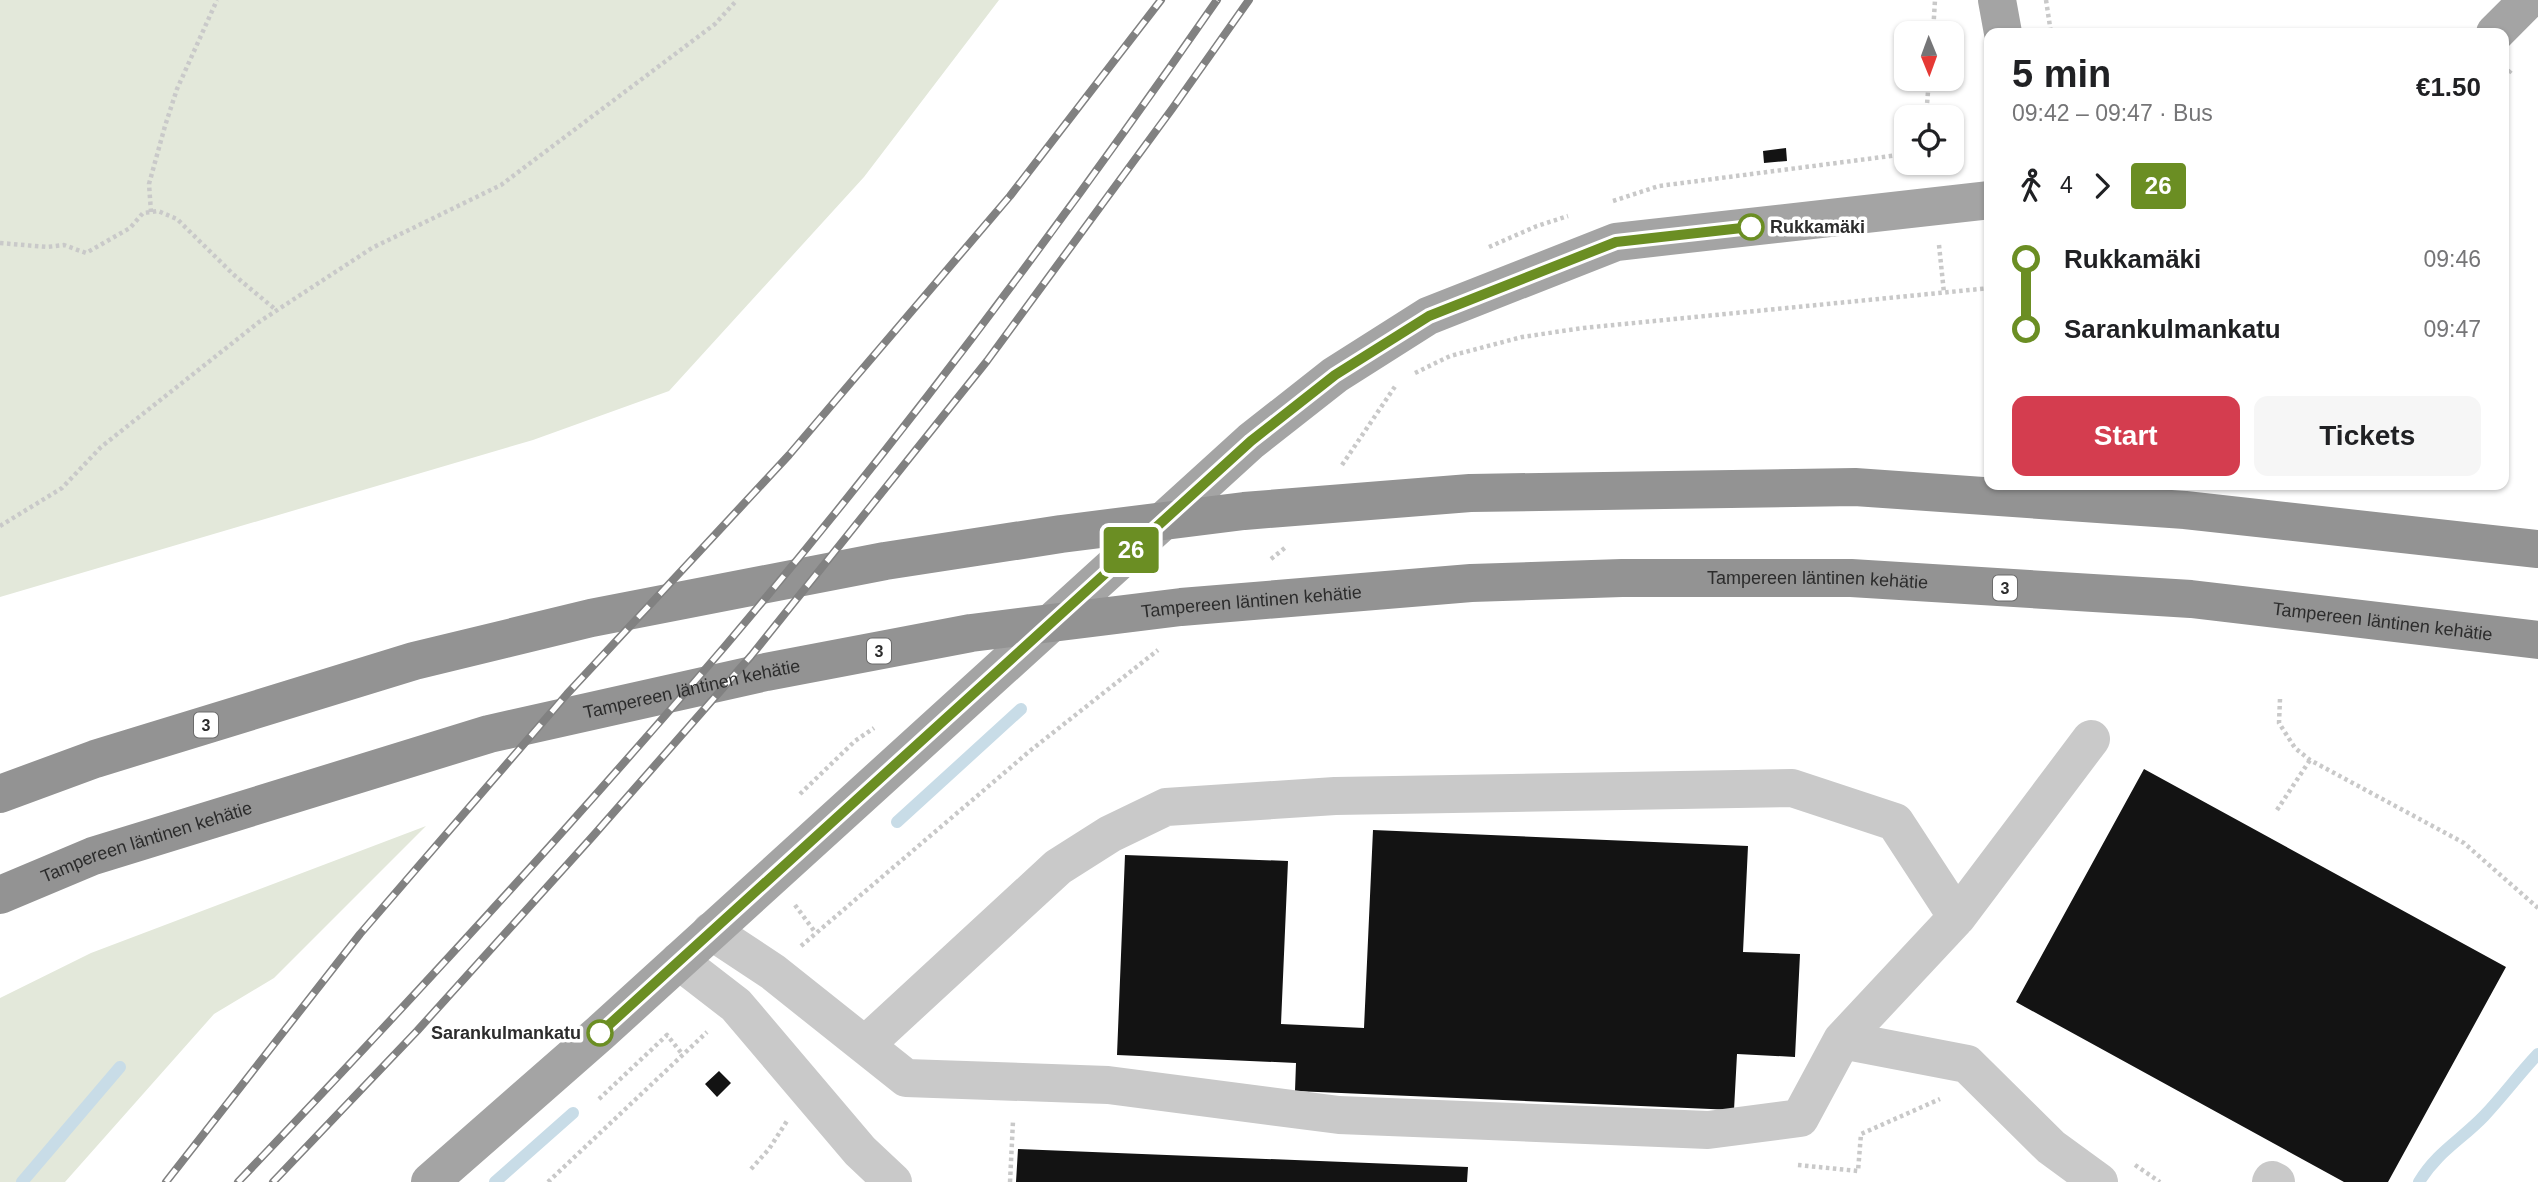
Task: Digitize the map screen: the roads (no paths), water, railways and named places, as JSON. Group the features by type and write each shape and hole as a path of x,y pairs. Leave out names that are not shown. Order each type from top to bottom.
{"highway":[{"name":"3","path":"0,794 94,759 414,661 592,618 885,561 1061,534 1244,511 1470,493 1855,487 2185,510 2538,549"},
{"name":"Tampereen läntinen kehätie","path":"0,895 93,856 489,734 766,672 971,633 1181,607 1471,583 1622,578 1850,578 2191,599 2538,640"}],"main road":[{"path":"1997,0 2002,28"},
{"path":"2500,28 2528,0"},
{"path":"430,1182 680,961 1251,441 1335,375 1429,316 1616,242 1984,201"}],"lane":[{"path":"711,931 773,972 906,1078 1108,1085 1339,1115 1708,1130 1800,1118 1842,1040 1957,917 2091,738"},
{"path":"865,1045 1058,867 1110,834 1166,807 1335,796 1792,788 1895,822 1957,917"},
{"path":"680,961 736,1005 859,1151 893,1182"},
{"path":"1842,1040 1967,1064 2051,1147 2099,1182"}],"waterway":[{"path":"897,822 1021,709"},
{"path":"2419,1182 2441,1154 2484,1116 2538,1054"},
{"path":"22,1182 120,1067"},
{"path":"495,1182 573,1113"}],"railway":[{"path":"166,1182 360,934 567,694 789,455 1010,196 1161,0"},
{"path":"238,1182 547,850 791,567 918,409 1040,247 1217,0"},
{"path":"273,1182 417,1031 751,656 987,361 1249,0"}],"place":[{"name":"Rukkamäki","path":"1751,227"},
{"name":"Sarankulmankatu","path":"600,1033"}]}
